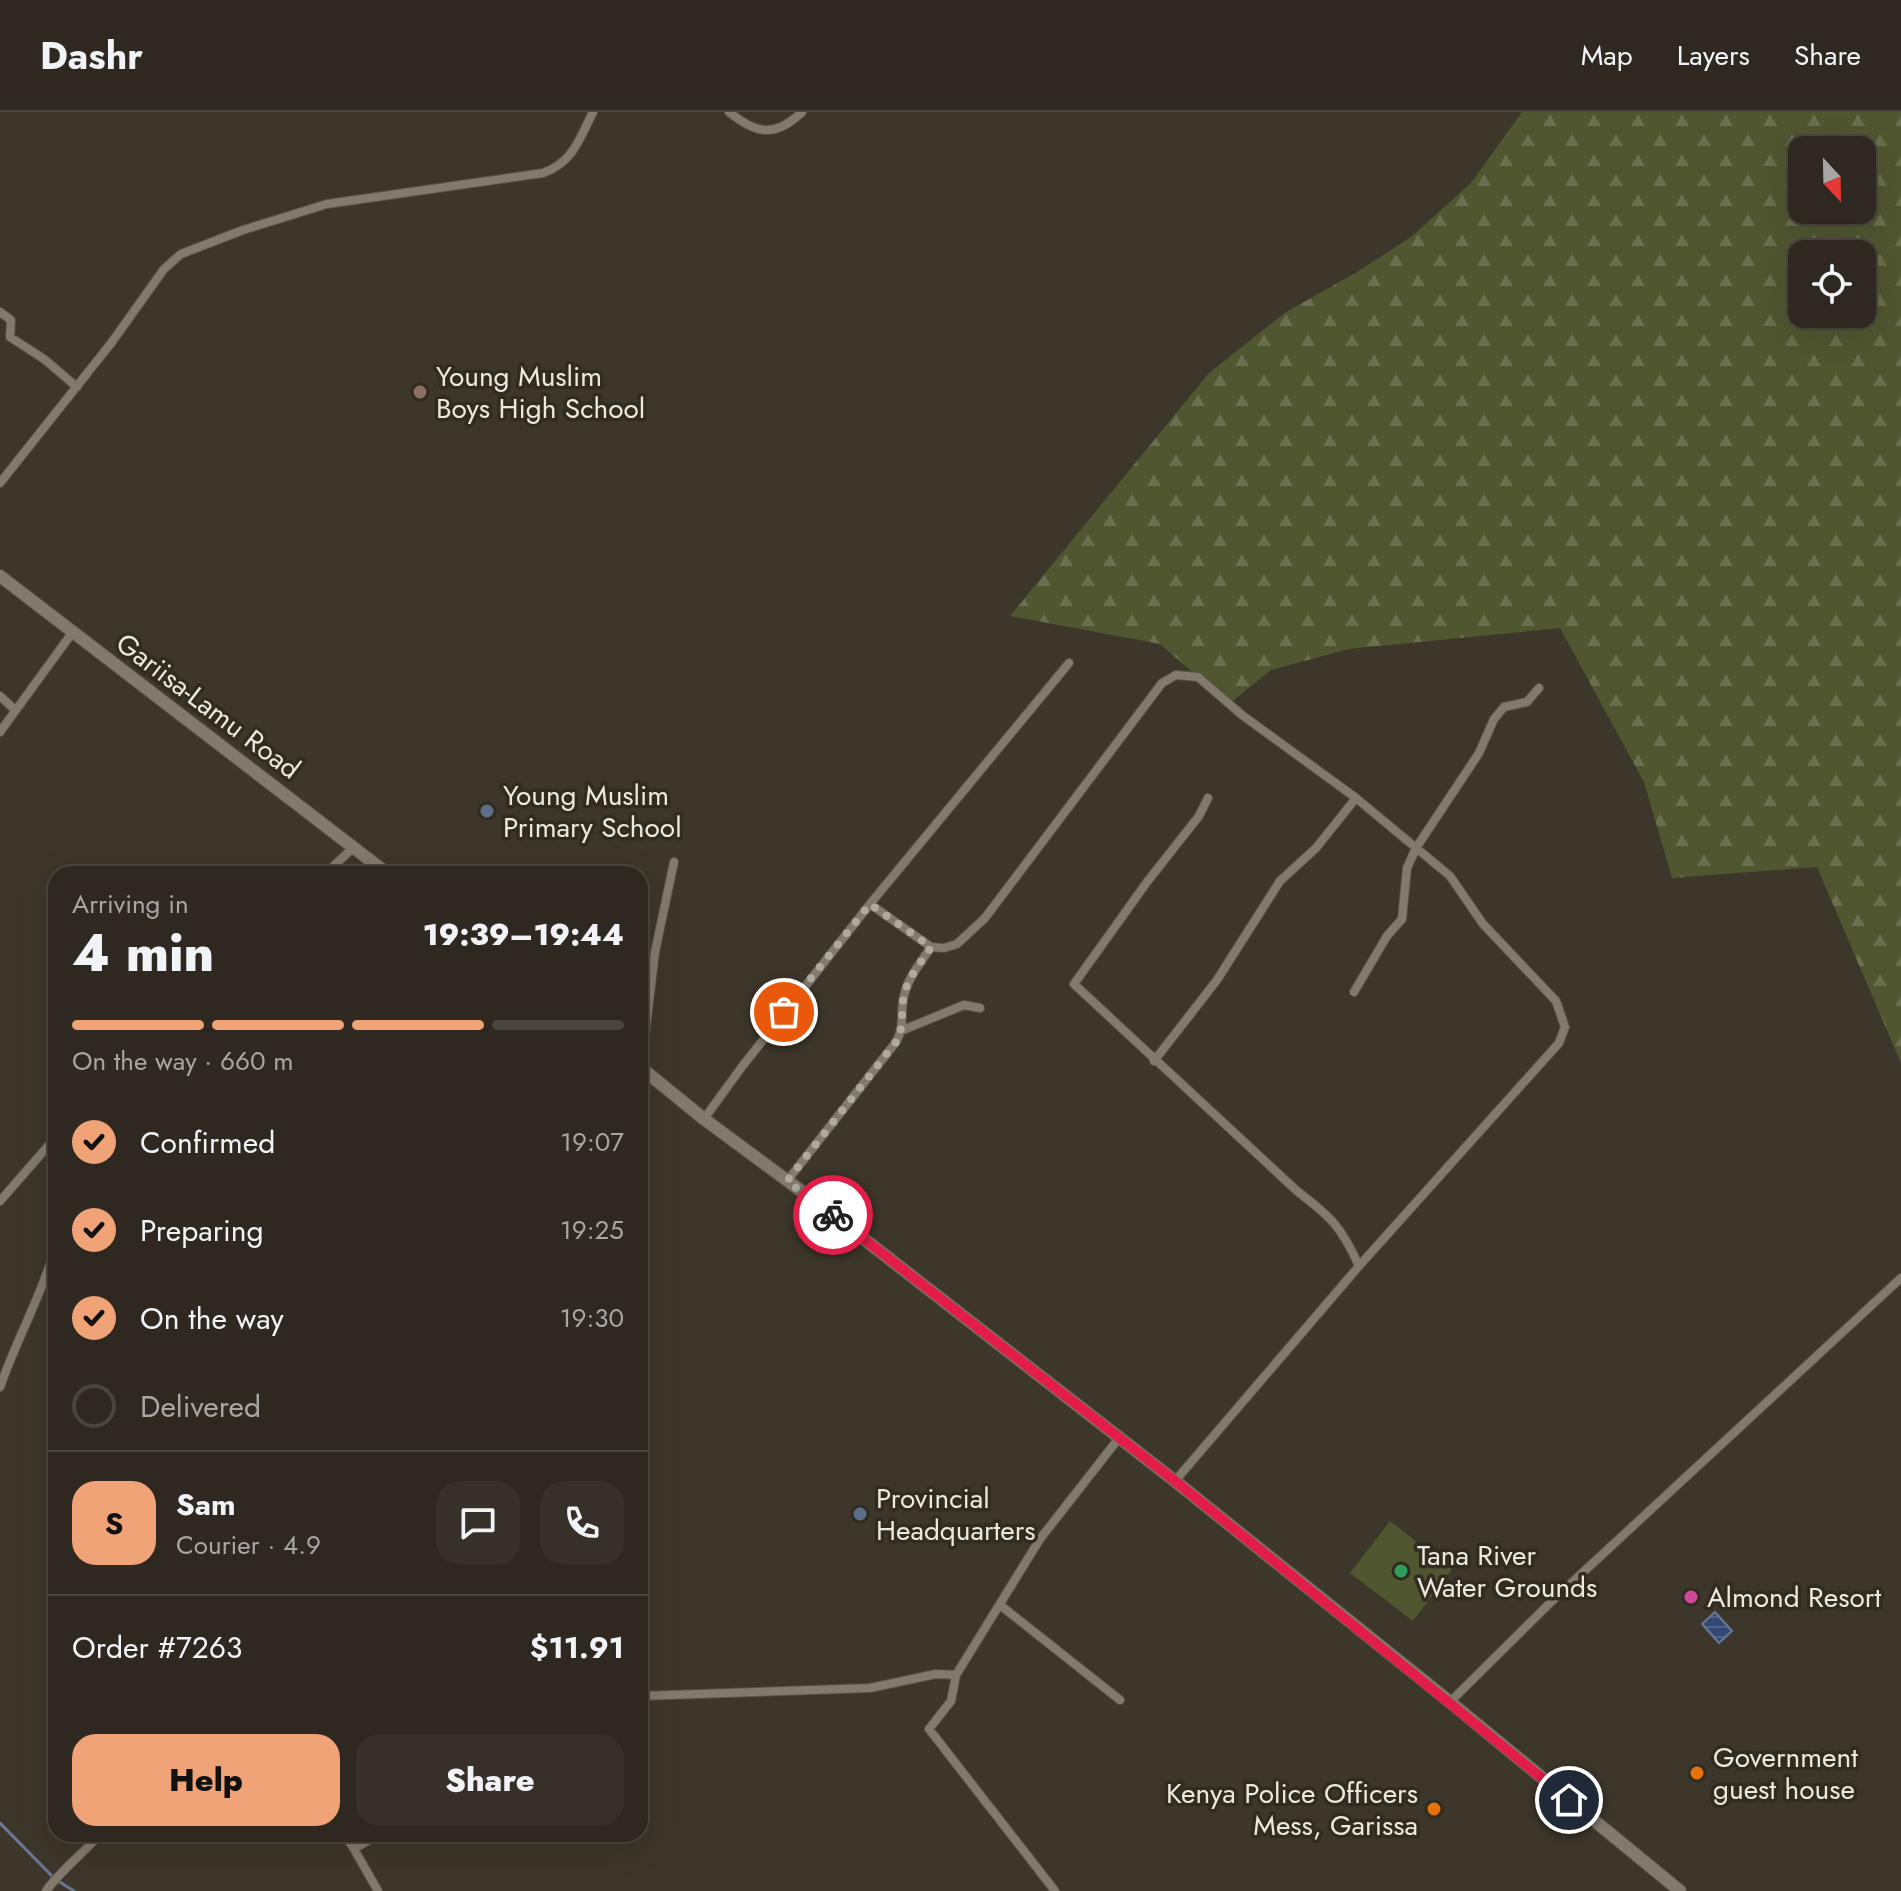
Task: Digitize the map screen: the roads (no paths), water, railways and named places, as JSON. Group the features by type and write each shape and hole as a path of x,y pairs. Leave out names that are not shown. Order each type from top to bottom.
{"street":[{"path":"0,483 77,387 166,267 186,251 327,204 543,173 560,167 571,155 593,112"},
{"path":"729,112 752,129 770,131 787,124 802,112"},
{"path":"0,312 11,320 10,337 44,359 77,387"},
{"name":"Gariisa-Lamu Road","path":"0,576 377,866"},
{"path":"0,732 72,633"},
{"path":"704,1119 870,904 1069,663"},
{"path":"870,904 931,947 944,948 957,944 985,918 1162,683 1176,675 1198,677 1242,715 1356,798 1450,876 1483,924 1556,1001 1565,1027 1559,1043 1359,1266 1175,1481"},
{"path":"1354,992 1387,936 1402,919 1407,868 1416,848 1479,753 1494,719 1504,707 1527,702 1539,688"},
{"path":"0,696 15,710"},
{"path":"1208,798 1199,816 1074,984 1297,1191 1332,1217 1346,1235 1359,1266"},
{"path":"1154,1061 1217,980 1280,881 1316,848 1356,798"},
{"path":"334,866 353,848"},
{"path":"648,1006 655,952 674,862"},
{"path":"903,1030 905,988 931,947"},
{"path":"787,1181 903,1030 964,1005 980,1008"},
{"path":"648,1074 1175,1481 1680,1891"},
{"path":"0,1201 48,1146"},
{"path":"0,1387 48,1272"},
{"path":"1450,1702 1552,1601 1901,1278"},
{"path":"1055,1891 929,1729 951,1701 956,1675 1040,1539 1119,1438"},
{"path":"1000,1605 1120,1700"},
{"path":"648,1696 870,1688 936,1674 956,1675"},
{"path":"46,1891 92,1842"},
{"path":"349,1842 378,1891"},
{"path":"354,1849 366,1842"}],"water":[{"path":"1715,1612 1732,1631 1719,1643 1702,1624"}],"waterway":[{"path":"0,1823 55,1879 74,1891"}],"place":[{"name":"Young Muslim Boys High School","path":"420,392"},
{"name":"Young Muslim Primary School","path":"487,811"},
{"name":"Provincial Headquarters","path":"860,1514"},
{"name":"Tana River Water Grounds","path":"1401,1571"},
{"name":"Almond Resort","path":"1691,1597"},
{"name":"Government guest house","path":"1697,1773"},
{"name":"Kenya Police Officers Mess, Garissa","path":"1434,1809"}]}
